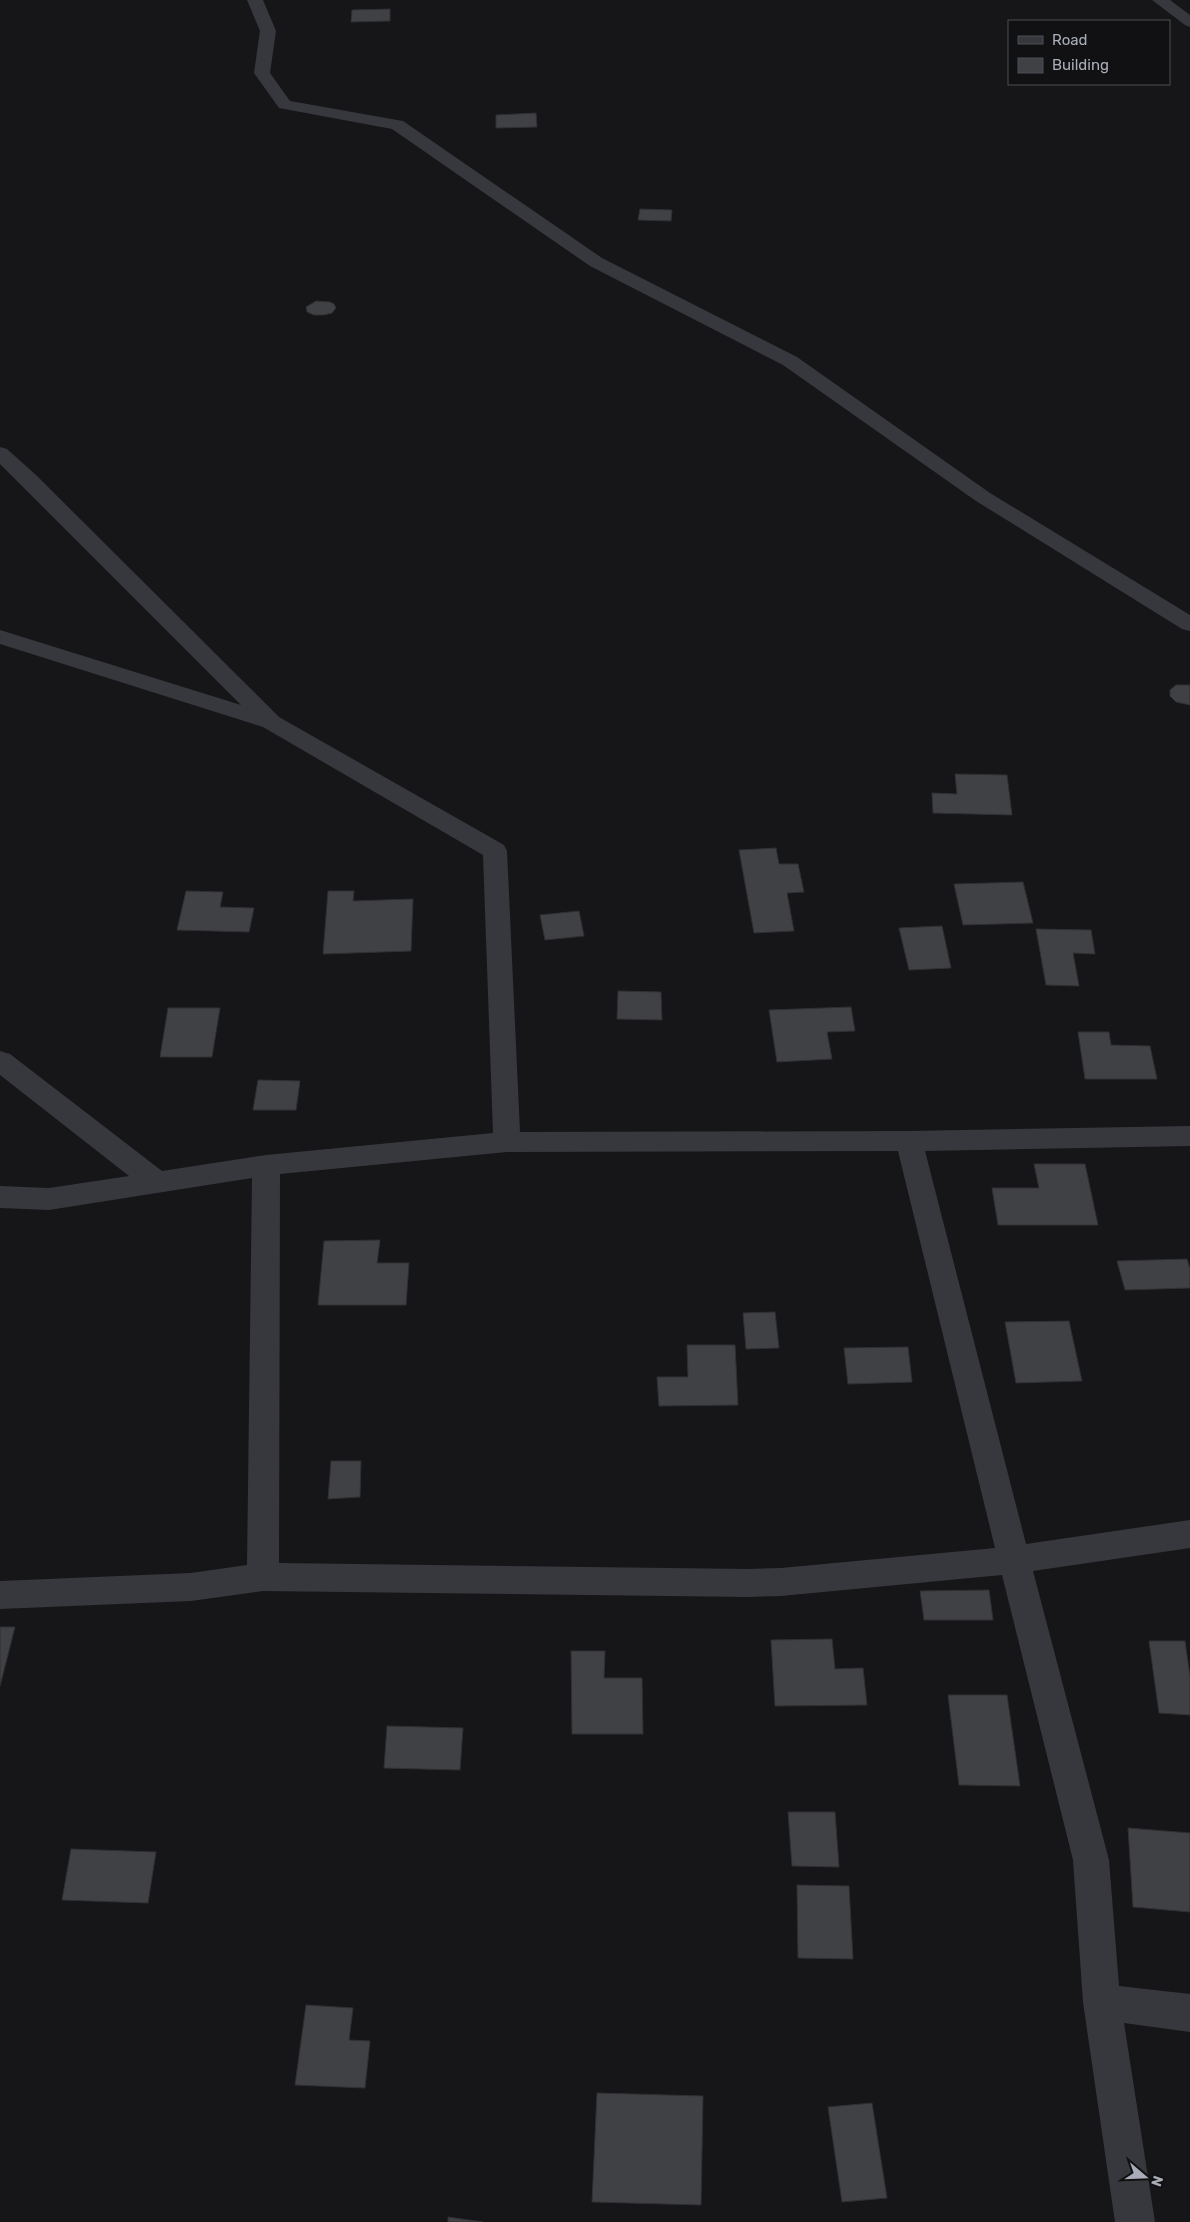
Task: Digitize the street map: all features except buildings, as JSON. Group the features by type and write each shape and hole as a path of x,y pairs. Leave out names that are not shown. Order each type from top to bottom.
{"street":[{"path":"255,0 268,31 262,73 285,105 397,125 596,262 790,361 983,497 1190,624"},
{"path":"1160,0 1190,22"},
{"path":"0,454 30,479 271,722"},
{"path":"0,637 271,722 495,851 507,1142"},
{"path":"0,1061 157,1182"},
{"path":"0,1197 49,1199 266,1165 507,1142 909,1141 1190,1136"},
{"path":"909,1141 1091,1860 1102,2002 1135,2222"},
{"path":"263,1577 266,1165"},
{"path":"0,1595 191,1587 263,1577 781,1582 1014,1560 1190,1534"},
{"path":"1102,2002 1190,2013"}]}
